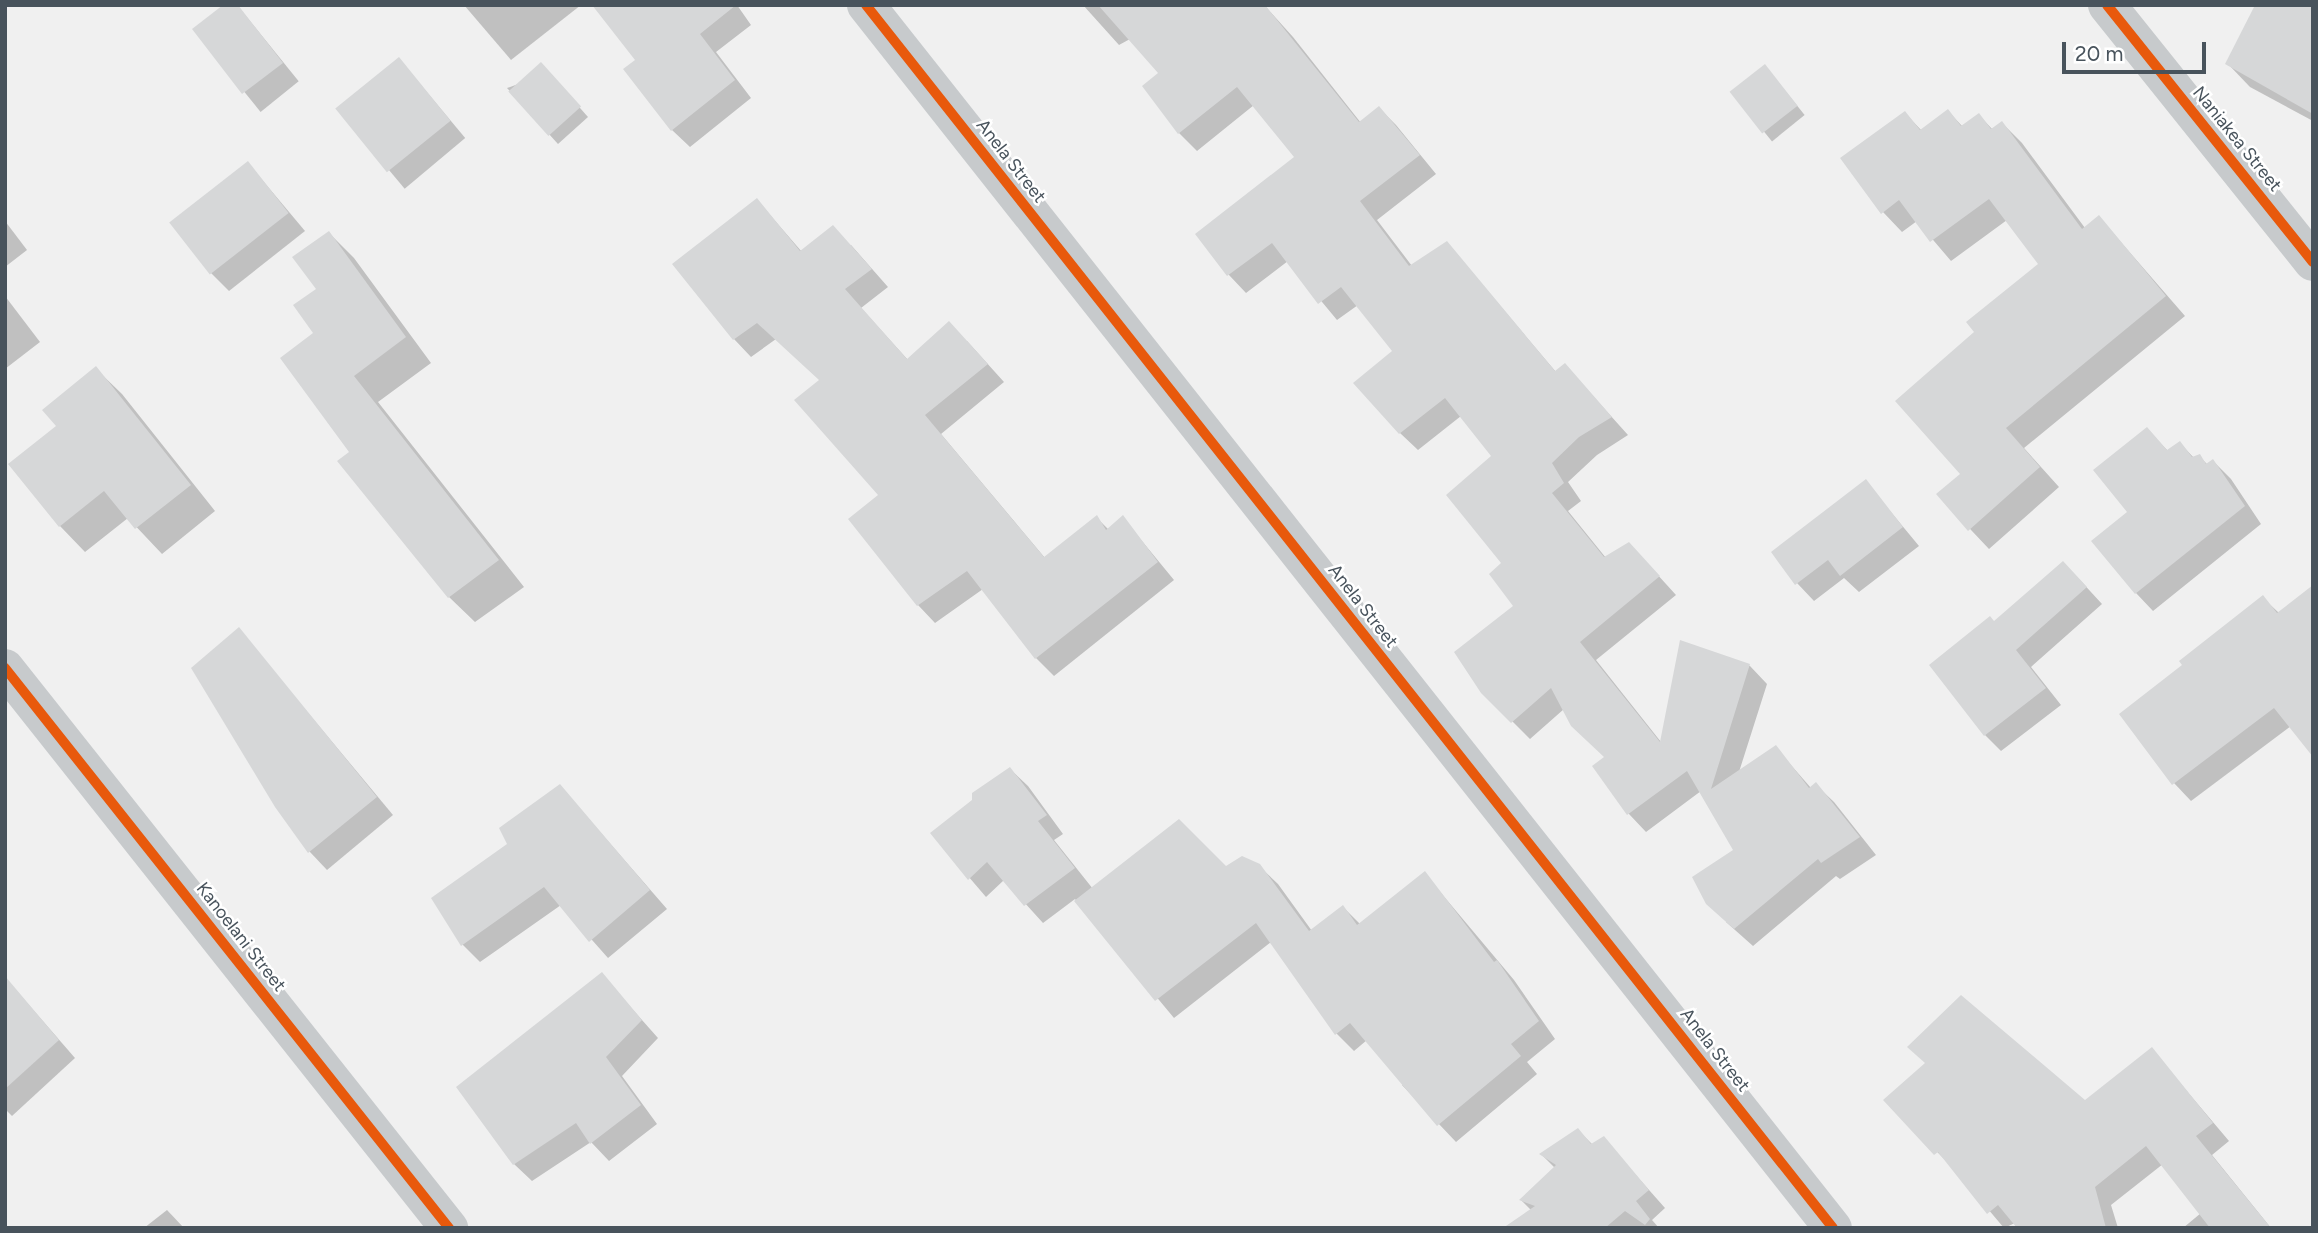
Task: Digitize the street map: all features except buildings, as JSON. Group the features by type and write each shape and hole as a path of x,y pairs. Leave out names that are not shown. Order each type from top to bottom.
{"street":[{"name":"Anela Street","path":"866,5 1833,1228"},
{"name":"Naniakea Street","path":"2107,5 2313,262"},
{"name":"Kanoelani Street","path":"5,668 449,1228"}],"cycle path":[{"path":"866,5 1833,1228"},
{"path":"2107,5 2313,262"},
{"path":"5,668 449,1228"}]}
